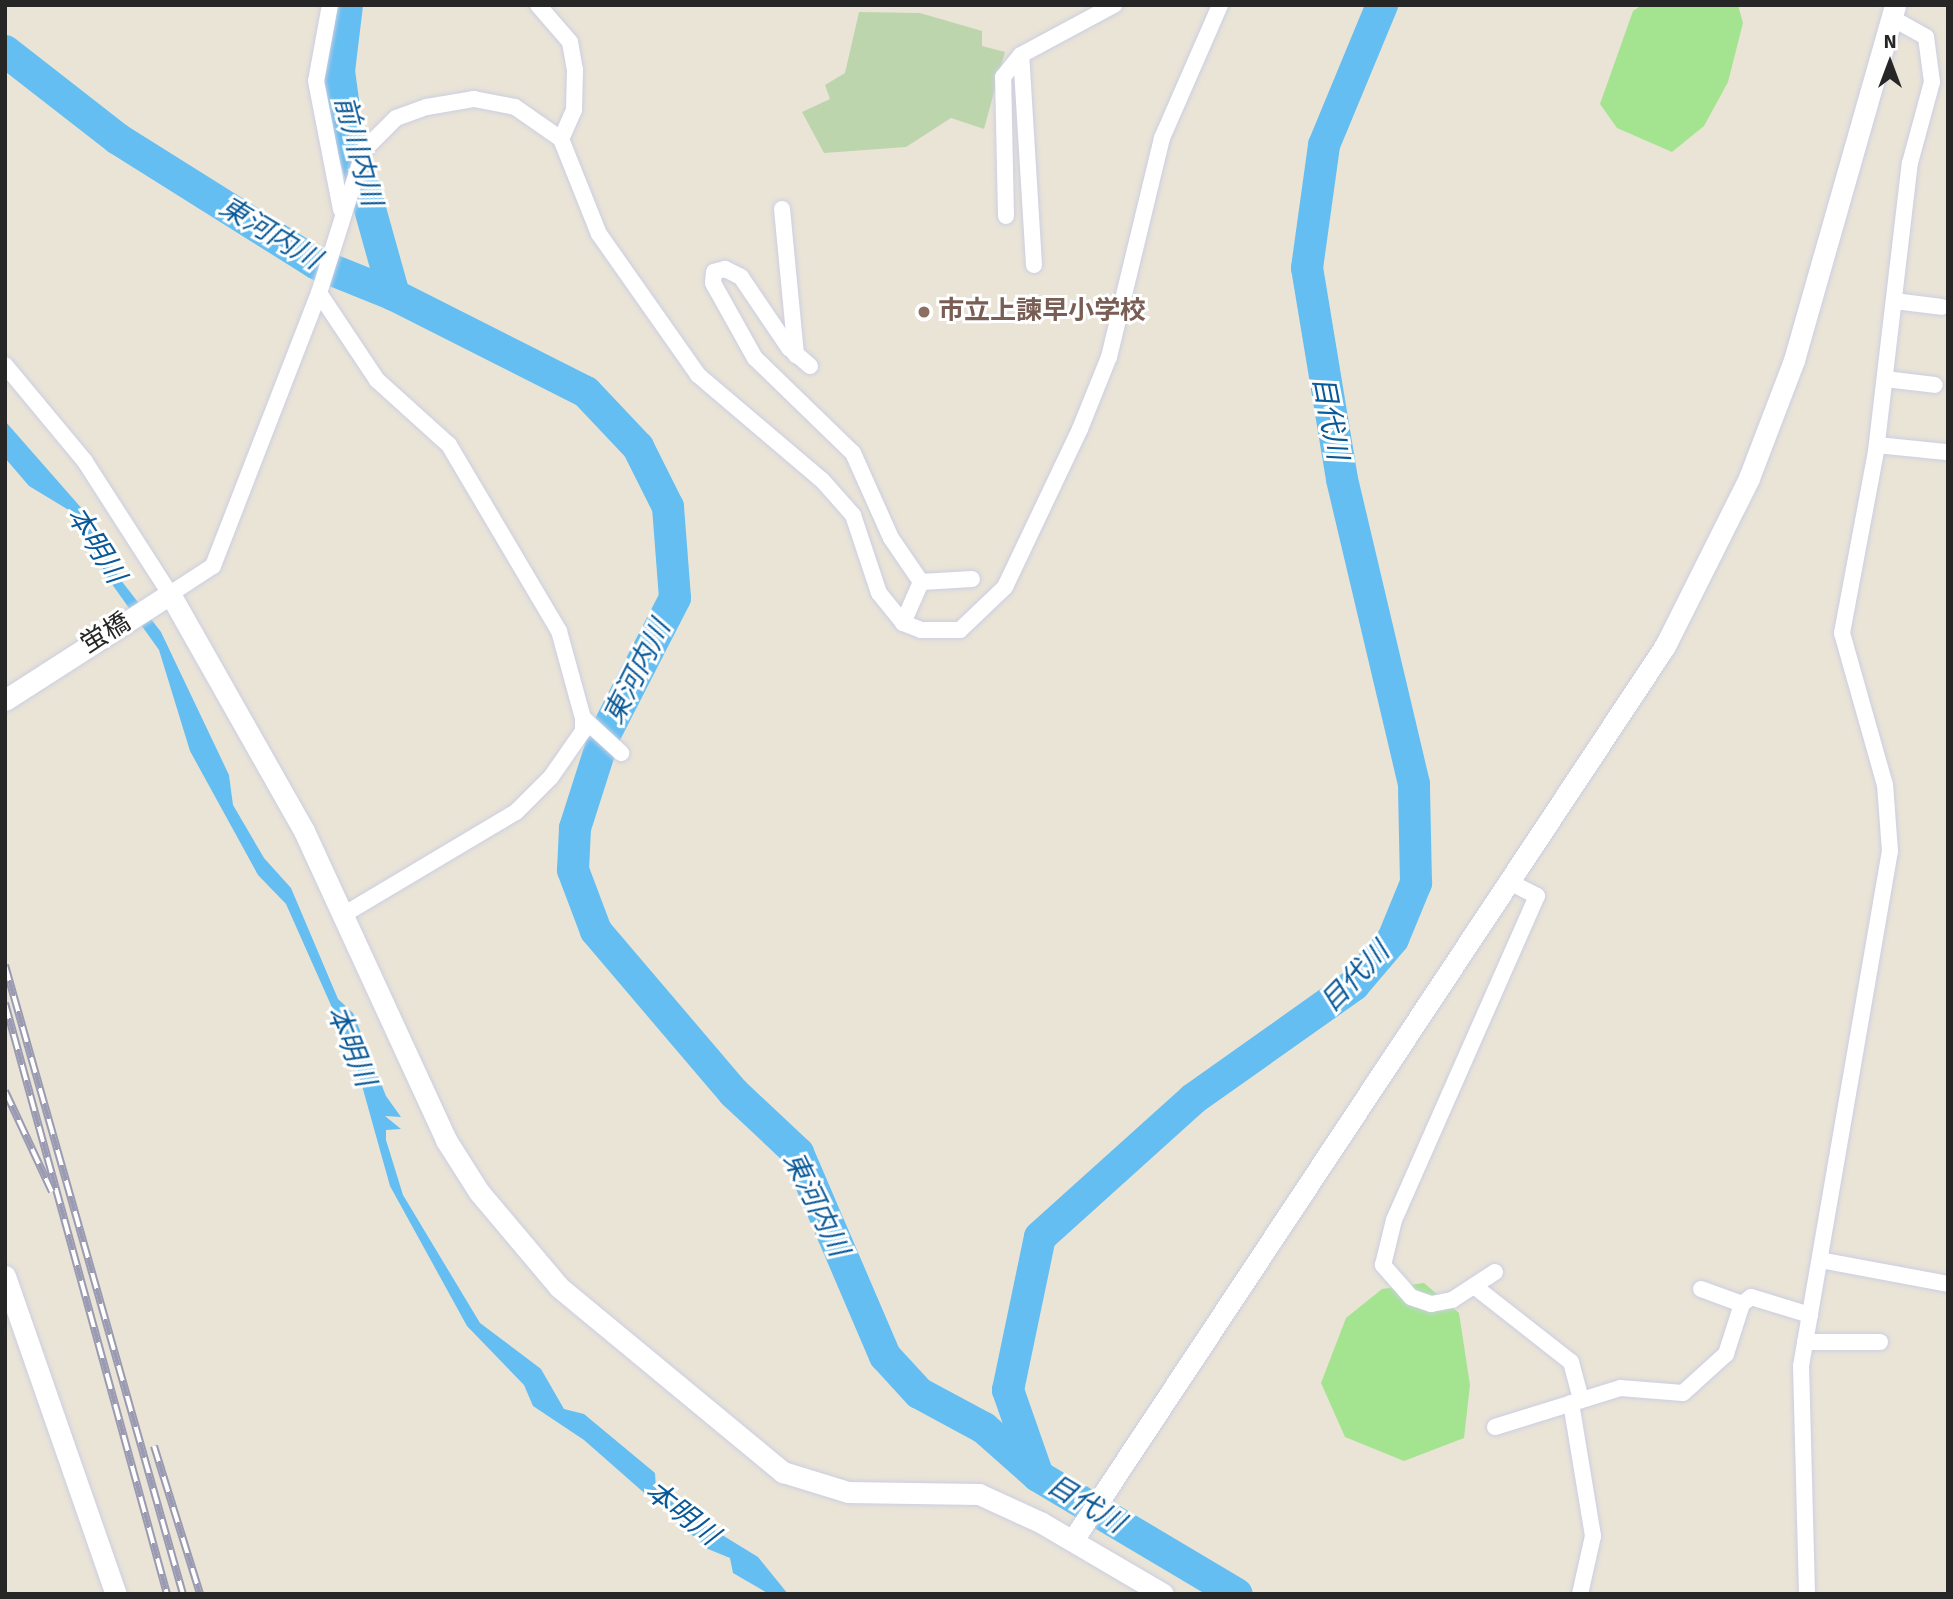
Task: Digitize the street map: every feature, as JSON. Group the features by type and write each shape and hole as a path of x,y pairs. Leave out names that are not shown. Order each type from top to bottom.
{"street":[{"path":"330,5 316,81 341,210"},
{"path":"538,5 570,42 574,110 561,139"},
{"path":"1006,216 1003,77 1021,55 1114,5"},
{"path":"162,599 213,566 321,287 337,237 341,210 365,150 396,118 427,107 474,99 515,107 561,139 599,234 630,286 698,375 822,480 853,515 879,593 903,622 921,630 960,630 1005,587 1105,366 1161,138 1220,5"},
{"path":"1077,1535 1665,646 1749,478 1794,360 1894,12 1926,37 1932,82 1910,163 1877,445 1842,633 1885,785 1890,851 1805,1342 1807,1594"},
{"path":"1021,55 1034,265"},
{"path":"782,209 796,355"},
{"path":"810,366 796,355 741,277 725,269 714,272 713,283 755,358 853,453 891,538 921,582"},
{"path":"321,287 377,380 449,444 559,631 583,718 583,731 551,777 516,812 343,915"},
{"path":"1894,301 1941,307"},
{"path":"5,365 84,460 162,599 304,831 446,1140 526,1251 591,1317 783,1472 848,1492 979,1494 1077,1535 1163,1594"},
{"path":"1885,379 1935,384"},
{"path":"1877,445 1945,452"},
{"path":"921,582 972,579"},
{"path":"903,622 921,582"},
{"name":"蛍橋","path":"5,700 56,664 162,599"},
{"path":"583,718 594,734 621,753"},
{"path":"1496,1272 1474,1286 1431,1304 1411,1297 1383,1265 1394,1220 1537,896 1510,883"},
{"path":"1820,1260 1948,1284"},
{"path":"5,1276 116,1594"},
{"path":"1474,1286 1571,1362 1591,1506 1592,1536 1580,1594"},
{"path":"1701,1289 1742,1304"},
{"path":"1496,1427 1620,1388 1683,1393 1726,1354 1742,1304 1751,1297 1810,1315"},
{"path":"1805,1342 1880,1342"}],"green space":[{"path":"1642,5 1738,5 1743,23 1728,82 1704,126 1672,152 1617,128 1600,104 1633,11"},
{"path":"859,12 920,13 982,31 982,46 1005,52 984,129 951,118 906,147 824,153 802,112 830,99 825,85 845,73"},
{"path":"1424,1283 1459,1313 1470,1385 1464,1438 1404,1461 1345,1437 1321,1383 1346,1318 1382,1289"}],"water":[{"name":"本明川","path":"5,421 84,511 120,579 161,632 229,775 233,805 264,858 291,888 338,999 353,1013 386,1096 401,1117 385,1116 401,1129 386,1130 386,1140 403,1195 480,1323 541,1369 564,1409 584,1414 655,1473 656,1489 683,1511 758,1557 788,1594 769,1594 733,1573 730,1558 708,1549 584,1440 533,1406 524,1385 467,1326 390,1186 354,1057 286,904 258,875 190,751 159,650 109,580 72,512 29,486 5,458"}],"waterway":[{"name":"前川内川","path":"347,5 339,71 346,123 394,295"},
{"name":"目代川","path":"1037,1473 1008,1390 1040,1237 1193,1099 1354,985 1393,939 1416,883 1414,784 1342,479 1307,268 1324,145 1382,5"},
{"name":"東河内川","path":"5,51 118,139 317,264 394,295 586,392 638,447 668,507 675,598 605,734 575,828 573,870 596,931 734,1093 798,1153 885,1356 919,1393 984,1428 1038,1476 1237,1594"}],"railway":[{"path":"5,965 183,1594"},
{"path":"5,1003 167,1594"},
{"path":"5,1091 52,1192"},
{"path":"154,1446 200,1594"}],"place":[{"name":"市立上諫早小学校","path":"924,312"}]}
